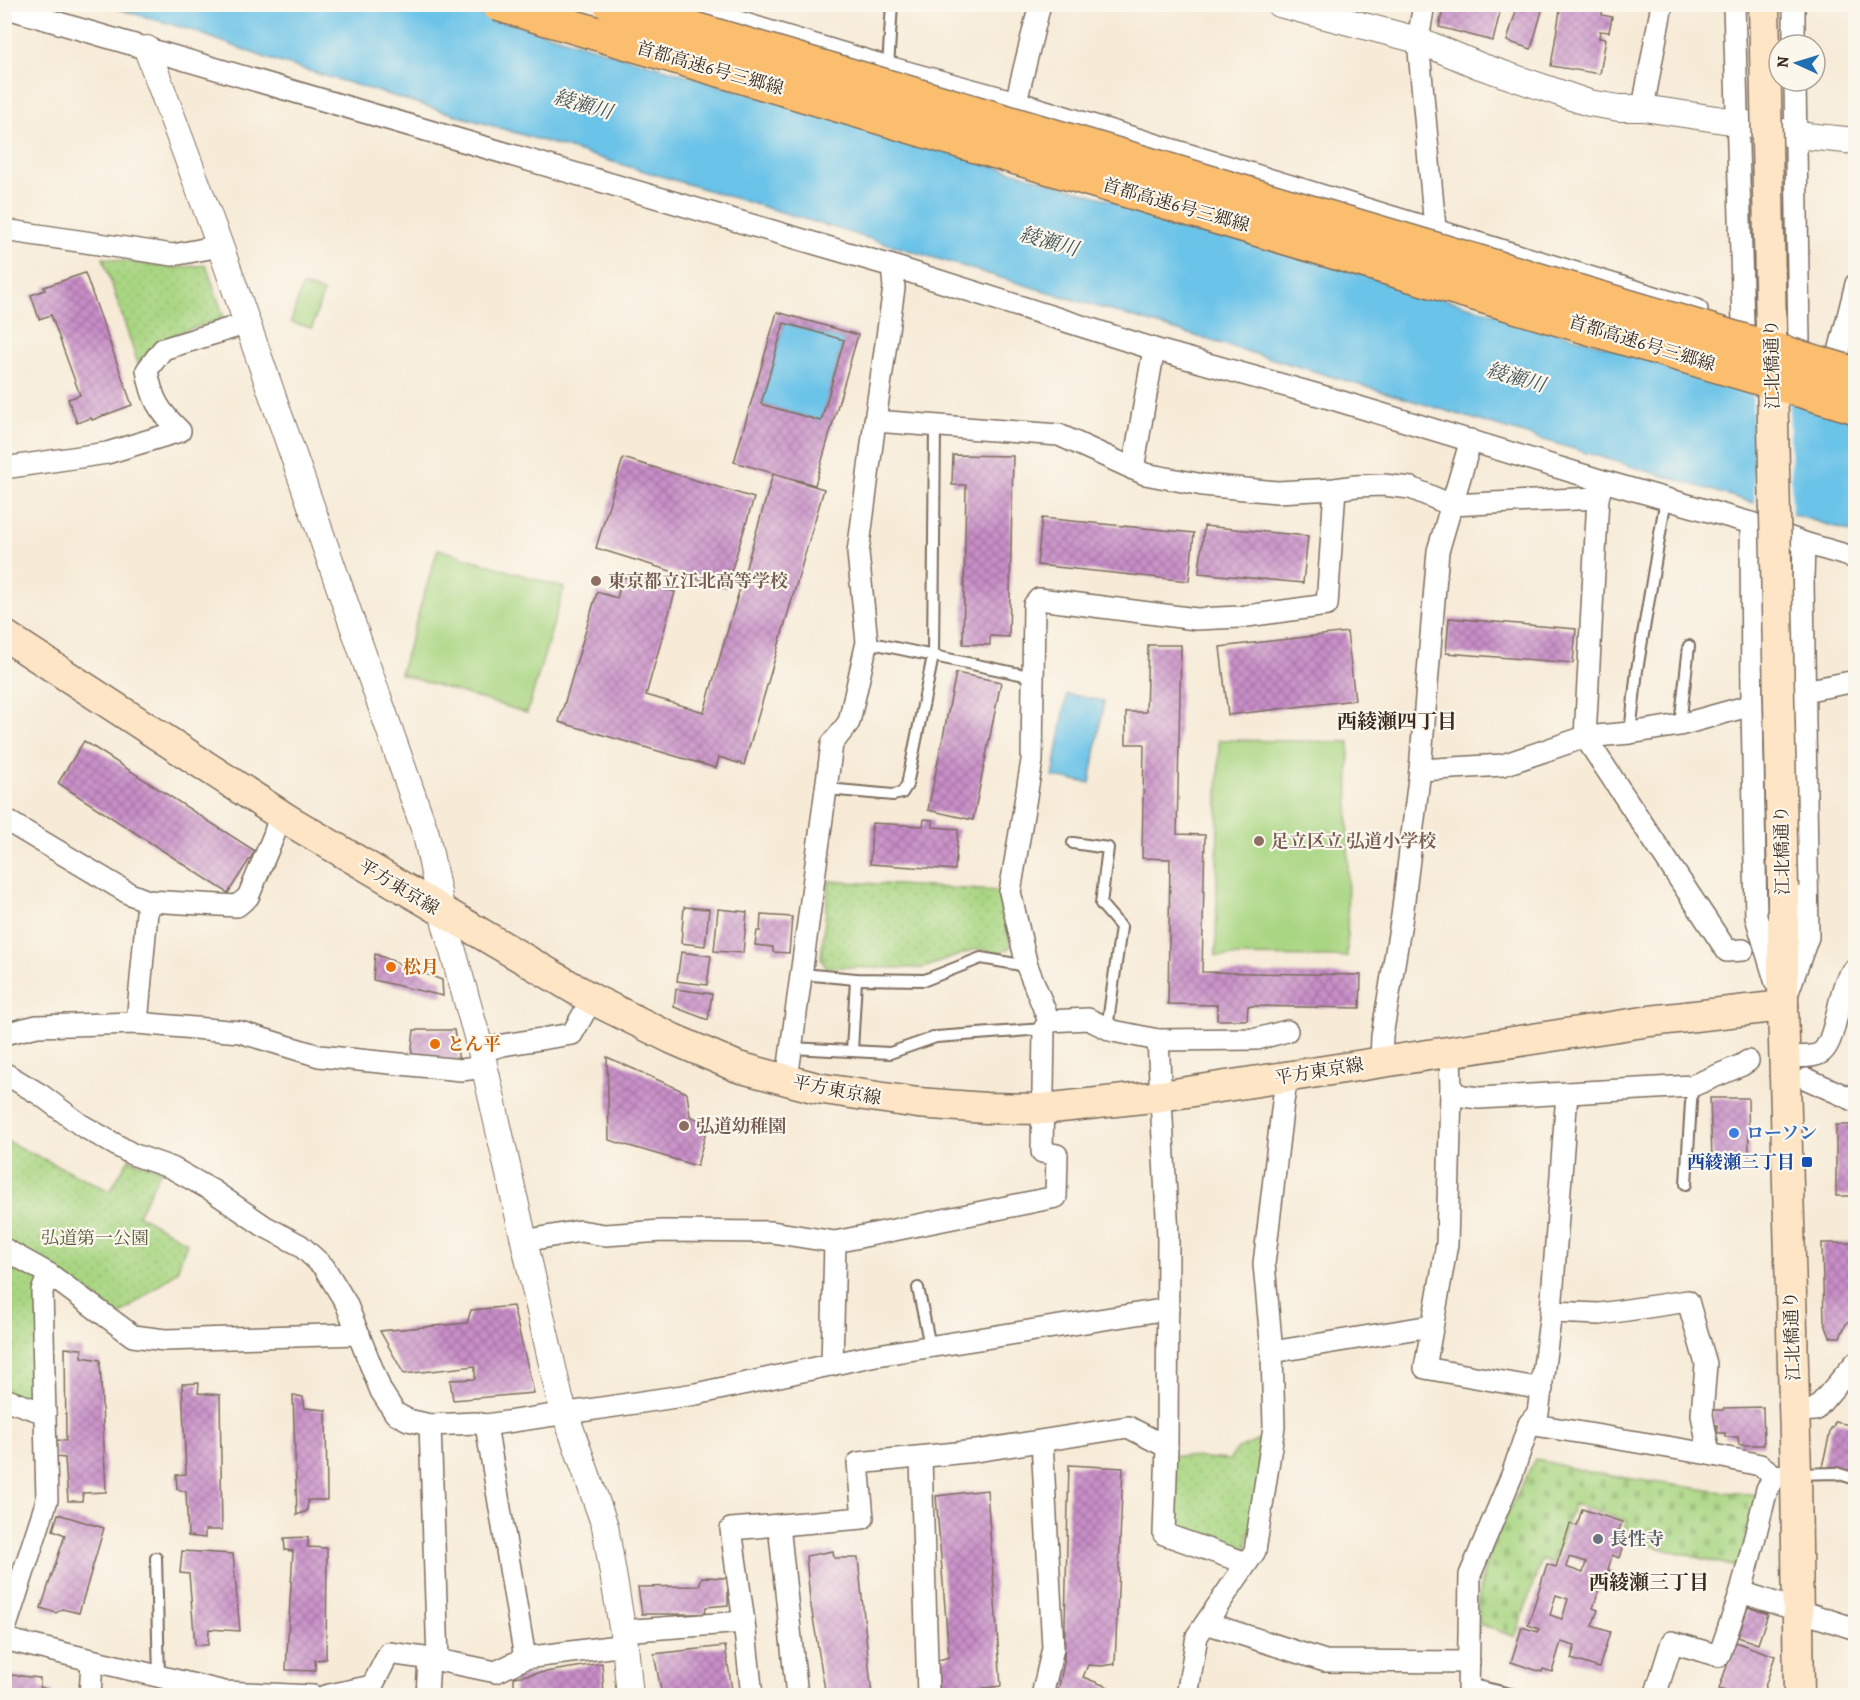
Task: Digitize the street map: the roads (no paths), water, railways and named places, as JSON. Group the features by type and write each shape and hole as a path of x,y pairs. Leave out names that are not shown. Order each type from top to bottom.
{"highway":[{"name":"首都高速6号三郷線","path":"497,4 1856,407"},
{"name":"首都高速6号三郷線","path":"610,4 1850,361"}],"main road":[{"name":"江北橋通り","path":"1764,4 1783,887 1784,1056 1794,1411 1785,1475 1797,1611 1799,1695"},
{"name":"平方東京線","path":"4,635 280,815 592,999 738,1067 852,1094 918,1103 1043,1109 1161,1096 1650,1021 1783,1006"}],"street":[{"path":"679,4 1435,228 1743,324 1850,361 1856,284"},
{"path":"1016,102 1040,4"},
{"path":"1279,4 1418,40 1480,66 1588,103 1619,108 1642,108 1737,122 1796,135 1856,141"},
{"path":"1424,4 1418,40 1435,228"},
{"path":"1642,108 1662,4"},
{"path":"1734,4 1743,324"},
{"path":"1794,4 1794,33"},
{"path":"4,7 892,267 1154,349 1471,441 1600,489 1666,498 1856,558"},
{"path":"147,49 219,246 426,834 442,912 482,1059 560,1399 605,1526 624,1639 630,1695"},
{"path":"1795,93 1799,342"},
{"path":"4,230 173,255 219,246"},
{"path":"787,1080 832,744 849,722 867,642 858,553 894,288 892,267"},
{"path":"4,468 107,453 180,430 162,413 150,390 147,370 163,349 245,324"},
{"path":"1132,469 1154,349"},
{"path":"875,421 1059,435 1145,474 1203,485 1277,492 1356,486 1411,488 1451,505 1600,489"},
{"path":"1381,1061 1382,1036 1402,916 1420,770 1438,551 1471,441"},
{"path":"524,1241 579,1231 605,1235 673,1231 772,1232 835,1242 1056,1197 1057,1155 1042,1152 1046,1025 1027,966 1010,892 1032,761 1034,605 1040,599 1196,619 1240,617 1327,605 1335,489"},
{"path":"1600,489 1586,737 1727,951 1743,950"},
{"path":"1751,524 1756,917 1783,1006"},
{"path":"1783,1006 1808,937 1804,543"},
{"path":"1751,580 1766,561 1779,559 1790,562 1800,569 1803,580"},
{"path":"1804,691 1856,681"},
{"path":"1420,770 1503,765 1586,737 1630,733 1680,724 1752,705"},
{"path":"4,819 130,894 148,901 237,906 248,897 280,815"},
{"path":"137,1023 148,901"},
{"path":"1784,1056 1807,1056 1823,1051 1829,1039 1847,980 1856,968"},
{"path":"4,1034 37,1026 137,1023 240,1032 319,1056 461,1070 503,1045 572,1034 592,999"},
{"path":"1046,1025 1088,1020 1107,1029 1158,1040 1257,1039 1287,1031"},
{"path":"1158,1040 1168,1236 1167,1448 1164,1534 1246,1563"},
{"path":"1450,1052 1447,1244 1425,1368 1542,1389"},
{"path":"1451,1091 1462,1096 1479,1098 1692,1086 1748,1061"},
{"path":"4,1073 42,1095 81,1125 132,1154 172,1168 213,1191 264,1226 300,1245 324,1267 346,1303 381,1391 395,1413 408,1420 429,1425 476,1423 486,1425 696,1394 871,1356 1168,1309"},
{"path":"1187,1695 1197,1636 1255,1551 1274,1427 1272,1352 1264,1264 1287,1077"},
{"path":"1807,1080 1856,1101"},
{"path":"1469,1690 1470,1575 1512,1475 1529,1424 1538,1413 1542,1389 1551,1312 1567,1094"},
{"path":"832,1365 835,1242"},
{"path":"4,1249 49,1274 133,1336 165,1340 359,1334"},
{"path":"4,1632 47,1500 42,1292 49,1274"},
{"path":"1551,1312 1600,1314 1688,1301 1706,1364 1702,1415 1710,1454"},
{"path":"1272,1352 1431,1326"},
{"path":"1794,1411 1815,1410 1856,1362"},
{"path":"4,1399 45,1413"},
{"path":"1529,1424 1710,1454 1760,1465 1785,1475"},
{"path":"427,1695 434,1660 429,1425"},
{"path":"486,1425 525,1658"},
{"path":"752,1695 730,1529 863,1518 858,1462 976,1451 1128,1427 1167,1448"},
{"path":"1041,1440 1053,1648 1042,1695"},
{"path":"921,1457 928,1695"},
{"path":"1655,1695 1672,1642 1719,1656 1741,1592 1767,1489 1785,1475"},
{"path":"779,1525 797,1695"},
{"path":"1741,1592 1856,1629"},
{"path":"325,1695 372,1686 388,1653 495,1672 525,1658 624,1639 744,1622"},
{"path":"1206,1623 1325,1661 1469,1662"},
{"path":"4,1639 224,1692 313,1695"},
{"path":"90,1695 92,1661"}],"lane":[{"path":"888,67 892,4"},
{"path":"827,789 893,795 902,793 907,785 933,656 935,425"},
{"path":"1630,733 1637,670 1666,498"},
{"path":"867,642 1034,677"},
{"path":"1680,724 1689,646"},
{"path":"1072,843 1108,848 1101,904 1120,927 1107,1029"},
{"path":"802,974 856,979 925,980 981,958 1027,966"},
{"path":"852,1051 856,979"},
{"path":"791,1048 890,1053 936,1037 1046,1025"},
{"path":"1686,1184 1692,1086"},
{"path":"918,1288 930,1346"},
{"path":"1785,1475 1836,1473 1856,1479"},
{"path":"156,1558 159,1677"},
{"path":"1469,1690 1520,1695"}],"water":[{"name":"綾瀬川","path":"104,5 449,5 1855,420 1855,533 269,59 191,30"},
{"path":"784,323 844,340 821,421 761,404"},
{"path":"1067,694 1104,701 1090,783 1053,777"}],"place":[{"name":"東京都立江北高等学校","path":"596,581"},
{"name":"足立区立 弘道小学校","path":"1259,841"},
{"name":"松月","path":"391,967"},
{"name":"とん平","path":"435,1044"},
{"name":"弘道幼稚園","path":"684,1126"},
{"name":"ローソン","path":"1734,1133"},
{"name":"西綾瀬三丁目","path":"1807,1162"},
{"name":"長性寺","path":"1598,1539"}],"district":[{"name":"西綾瀬四丁目","path":"1397,721"},
{"name":"西綾瀬三丁目","path":"1649,1582"}],"park label":[{"name":"弘道第一公園","path":"95,1238"}]}
